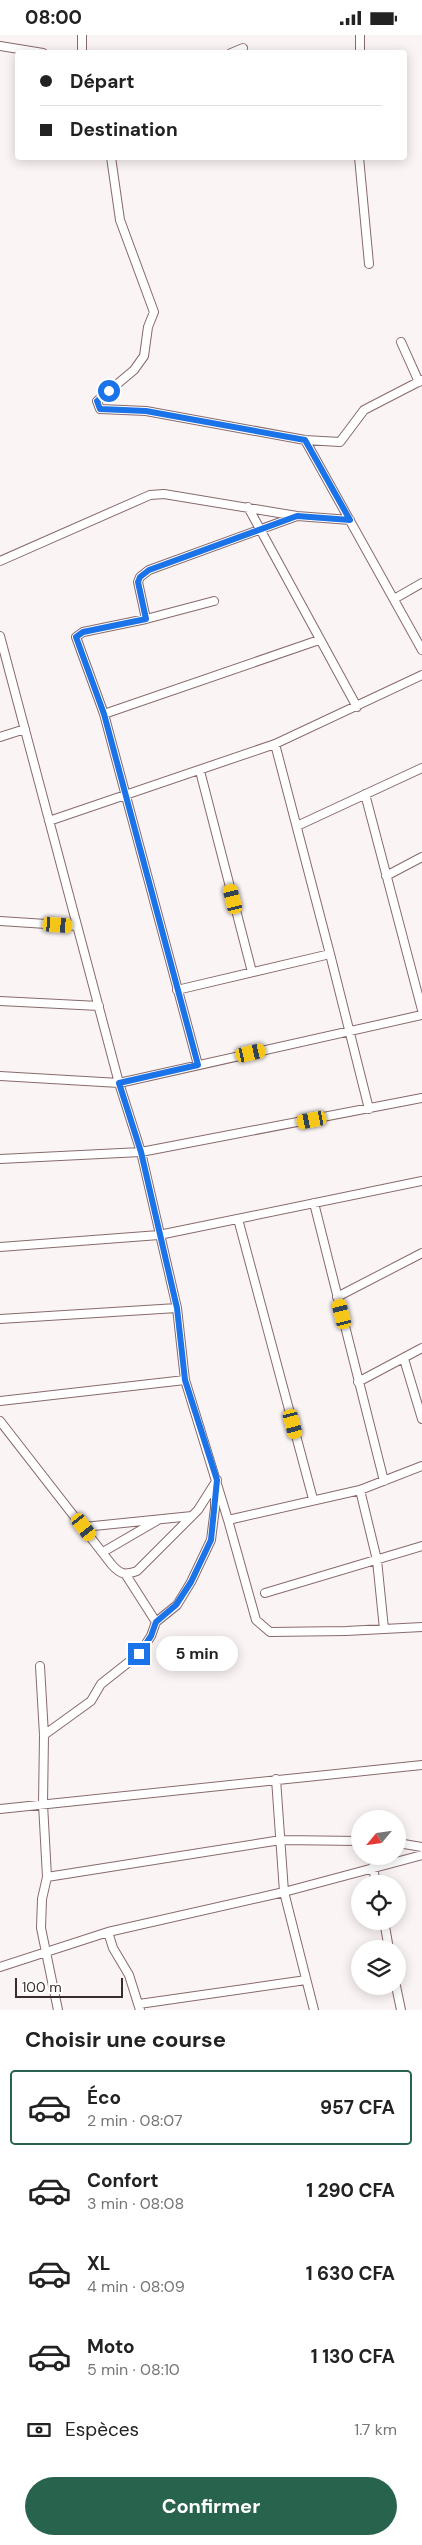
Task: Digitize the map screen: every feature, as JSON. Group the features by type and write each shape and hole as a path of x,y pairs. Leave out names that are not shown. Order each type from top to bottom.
{"street":[{"path":"82,35 82,50"},
{"path":"360,35 360,50"},
{"path":"0,47 22,50"},
{"path":"238,50 243,48"},
{"path":"111,160 120,220 154,312 148,327 144,356 134,370 97,401 97,406 100,409 146,411 305,440 340,441 364,410 420,381 401,342"},
{"path":"359,160 369,264"},
{"path":"305,440 422,649"},
{"path":"0,561 137,499 150,495 164,494 297,516 350,520"},
{"path":"248,507 259,531 357,707"},
{"path":"146,619 138,582 140,577 149,570 297,516"},
{"path":"394,599 422,583"},
{"path":"198,1065 104,714 76,637 83,632 146,619 214,601"},
{"path":"0,636 119,1083 141,1152 177,1308 185,1380 228,1520 256,1620 270,1632 422,1627"},
{"path":"104,714 319,640"},
{"path":"49,821 275,744 422,675"},
{"path":"0,737 25,729"},
{"path":"275,744 369,1109"},
{"path":"297,827 422,768"},
{"path":"200,771 252,972"},
{"path":"365,794 422,1010"},
{"path":"386,876 422,857"},
{"path":"0,921 77,926"},
{"path":"177,990 330,954"},
{"path":"0,1001 99,1006"},
{"path":"0,1076 119,1083 422,1015"},
{"path":"0,1159 141,1152 422,1099"},
{"path":"0,1247 159,1235 422,1181"},
{"path":"314,1203 384,1481"},
{"path":"238,1219 313,1499"},
{"path":"337,1297 422,1253"},
{"path":"0,1319 177,1308"},
{"path":"358,1382 422,1348"},
{"path":"404,1359 422,1419"},
{"path":"0,1401 185,1380"},
{"path":"0,1421 119,1573 126,1575 137,1571 195,1513 216,1484"},
{"path":"228,1520 313,1499 360,1490 422,1466"},
{"path":"44,1735 91,1701 101,1684 139,1654 151,1636 156,1622 176,1605 191,1582 211,1540 216,1484"},
{"path":"360,1490 377,1560 384,1629"},
{"path":"84,1527 160,1519 224,1507"},
{"path":"102,1552 160,1519"},
{"path":"265,1593 422,1546"},
{"path":"126,1575 156,1622"},
{"path":"40,1666 44,1735 43,1804 47,1877 42,1899 41,1928 58,2010"},
{"path":"0,1809 422,1765"},
{"path":"276,1779 284,1892 314,2010"},
{"path":"47,1877 281,1840 351,1841"},
{"path":"406,1844 422,1847"},
{"path":"0,1967 108,1932 284,1892 422,1855"},
{"path":"373,1867 374,1875"},
{"path":"108,1932 113,1948 129,1975 140,2007 306,1980"},
{"path":"398,1995 401,2010"}],"route":[{"path":"109,391 97,401 97,406 100,409 146,411 305,440 350,520 297,516 149,570 140,577 138,582 146,619 79,633 76,637 104,714 198,1065 119,1083 141,1152 177,1308 185,1380 217,1480 214,1487 215,1508 211,1540 191,1582 176,1605 156,1622 151,1636 139,1654"}]}
